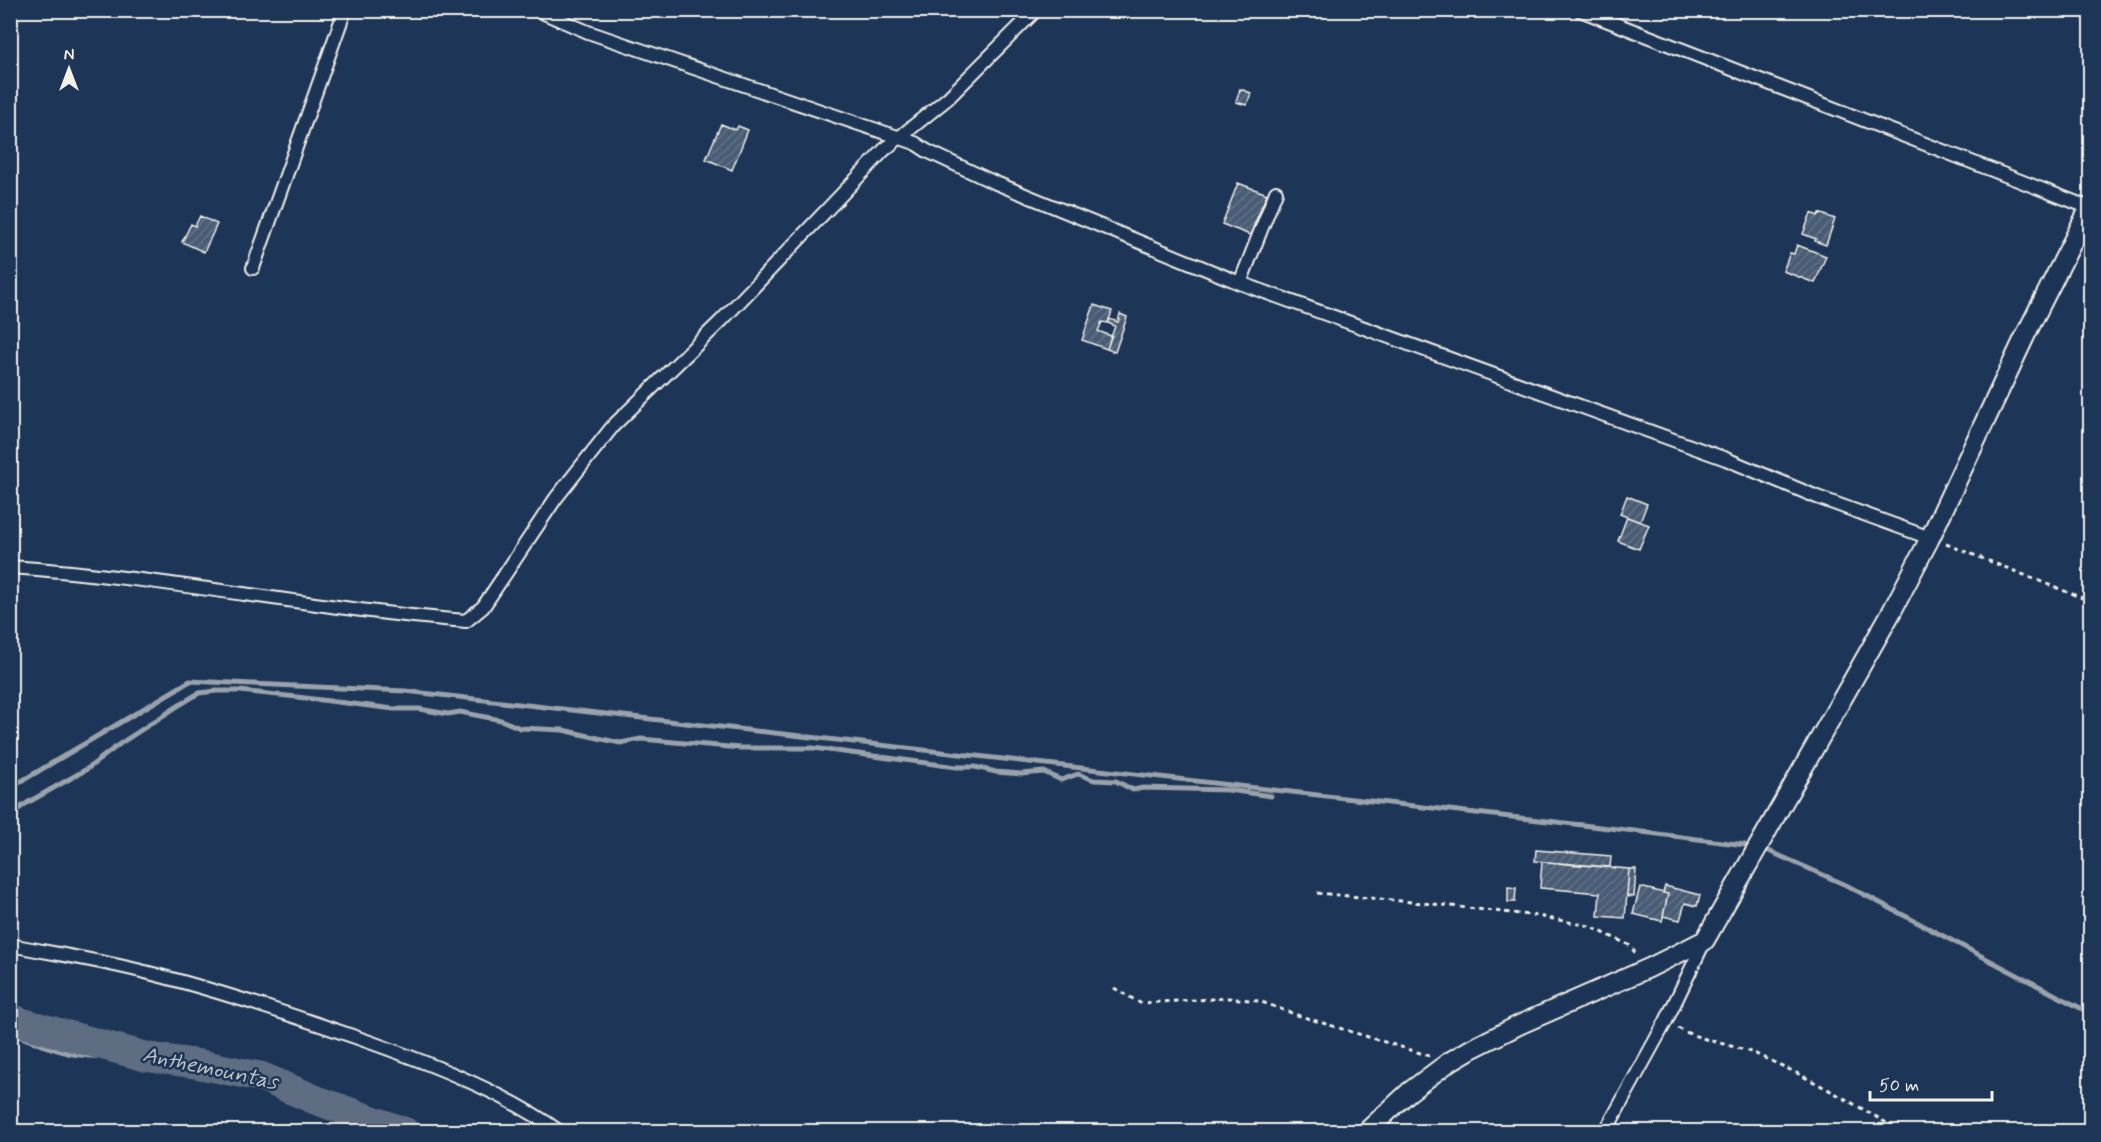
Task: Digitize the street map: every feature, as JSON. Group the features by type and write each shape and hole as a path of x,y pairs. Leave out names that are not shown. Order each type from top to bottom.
{"street":[{"path":"253,268 345,10"},
{"path":"537,10 588,33 915,143 927,152 991,181 1240,283 1726,459 1817,497 1936,540"},
{"path":"10,567 46,569 363,612 466,621 483,607 556,498 613,426 722,320 884,150 948,98 1036,10"},
{"path":"1580,10 2090,208 2026,334 1936,540 1891,613 1705,940 1665,1021 1605,1131"},
{"path":"1240,283 1276,192"},
{"path":"1366,1131 1409,1092 1449,1062 1492,1038 1649,968 1705,940"},
{"path":"10,945 146,972 225,993 310,1021 426,1064 498,1095 560,1131"}],"path":[{"path":"1936,540 2091,601"},
{"path":"1317,893 1492,910 1589,926 1629,945 1649,968"},
{"path":"1114,988 1140,1002 1229,998 1259,1001 1449,1062"},
{"path":"1665,1021 1687,1033 1760,1055 1902,1131"}],"building":[{"path":"1240,89 1251,93 1247,105 1236,102"},
{"path":"721,124 736,130 738,126 748,130 732,170 706,159"},
{"path":"1238,183 1267,194 1250,235 1222,224"},
{"path":"1811,213 1818,216 1819,213 1835,219 1826,245 1803,234"},
{"path":"200,216 217,224 204,252 182,242 191,224 195,226"},
{"path":"1797,245 1826,256 1815,283 1783,271 1790,253 1794,254"},
{"path":"1094,305 1112,311 1108,323 1102,322 1098,331 1111,336 1107,349 1082,340"},
{"path":"1120,314 1127,317 1115,352 1107,349 1115,326 1108,323 1109,319 1118,322"},
{"path":"1627,496 1647,504 1640,522 1620,514"},
{"path":"1627,517 1649,525 1639,549 1618,541"},
{"path":"1536,850 1611,856 1610,867 1535,861"},
{"path":"1542,862 1629,869 1625,918 1598,916 1600,893 1540,888"},
{"path":"1629,869 1636,869 1634,897 1627,896"},
{"path":"1665,886 1700,895 1697,906 1685,903 1680,920 1663,916 1668,894 1663,893"},
{"path":"1508,887 1516,888 1515,902 1508,902"},
{"path":"1640,887 1668,894 1662,921 1633,914"}],"waterway":[{"path":"10,788 190,681 405,691 1753,846"},
{"path":"10,815 87,769 121,743 199,693 217,691 240,691 448,714 460,712 501,720 520,728 563,730 620,743 641,739 740,748 813,748 957,767 975,767 996,772 1021,774 1044,772 1061,780 1078,774 1094,780 1116,781 1133,790 1143,788 1228,790 1271,796"},
{"path":"1762,848 1846,885 2090,1013"},
{"name":"Anthemountas","path":"10,1017 19,1022 147,1057 198,1064 262,1077 316,1100 405,1132"},
{"path":"10,1033 73,1054 100,1057 147,1057"}]}
